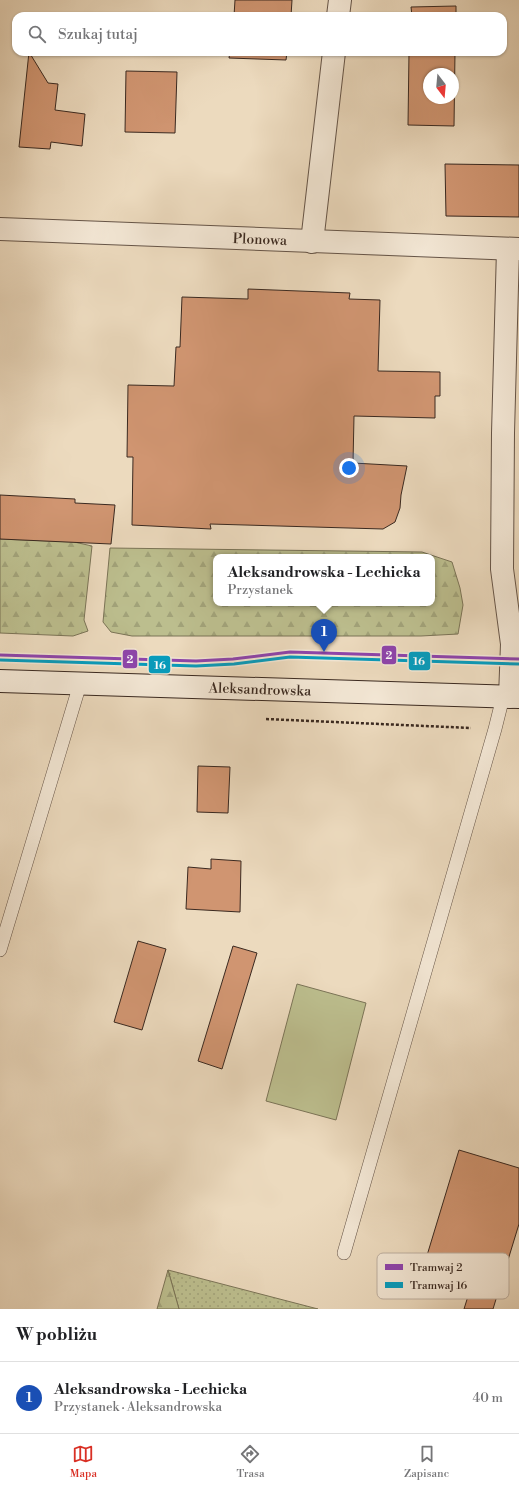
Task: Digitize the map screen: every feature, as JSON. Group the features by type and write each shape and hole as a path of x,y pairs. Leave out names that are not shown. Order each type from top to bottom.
{"street":[{"path":"338,12 340,0"},
{"path":"312,242 334,56"},
{"name":"Plonowa","path":"0,229 514,249"},
{"path":"511,697 512,644 502,569 503,433 514,249"},
{"name":"Aleksandrowska","path":"0,681 511,697"}],"lane":[{"path":"0,950 80,684"},
{"path":"344,1253 496,729 511,697"}],"green space":[{"path":"0,539 74,542 92,546 84,620 88,631 73,636 0,633"},
{"path":"110,548 422,552 428,554 213,554 213,606 435,606 435,556 452,562 460,588 463,605 458,634 421,636 132,636 111,632 103,622"},
{"path":"297,984 366,1003 336,1120 266,1101"},
{"path":"168,1270 318,1309 179,1309"},
{"path":"168,1270 179,1309 157,1309"}],"building":[{"path":"235,0 292,0 291,12 234,12"},
{"path":"456,6 456,12 412,12 411,7"},
{"path":"29,56 31,56 48,83 58,84 55,110 85,114 82,146 51,142 50,149 19,147"},
{"path":"229,56 286,56 286,60 229,58"},
{"path":"409,56 455,56 455,68 423,68 423,104 454,104 454,126 408,125"},
{"path":"126,71 177,72 175,133 125,132"},
{"path":"445,164 519,165 519,217 446,216"},
{"path":"248,289 350,293 349,299 380,300 378,371 440,372 440,396 435,396 435,418 354,416 353,463 407,466 400,508 395,522 383,529 210,524 211,529 132,525 133,457 127,457 128,385 174,386 176,347 180,347 182,297 248,299"},
{"path":"0,495 75,499 75,503 115,505 111,544 0,539"},
{"path":"198,766 230,767 228,813 197,812"},
{"path":"211,859 241,861 240,912 186,909 188,867 211,869"},
{"path":"138,941 166,949 142,1030 114,1022"},
{"path":"233,946 257,953 222,1069 198,1061"},
{"path":"459,1150 519,1168 519,1224 509,1257 509,1253 428,1253"},
{"path":"467,1299 496,1299 493,1309 464,1309"}],"tram line":[{"name":"2","path":"0,655 196,661 233,659 290,652 519,659"},
{"name":"16","path":"0,660 196,666 234,664 290,657 519,664"}],"place":[{"name":"Aleksandrowska - Lechicka","path":"324,652"}]}
